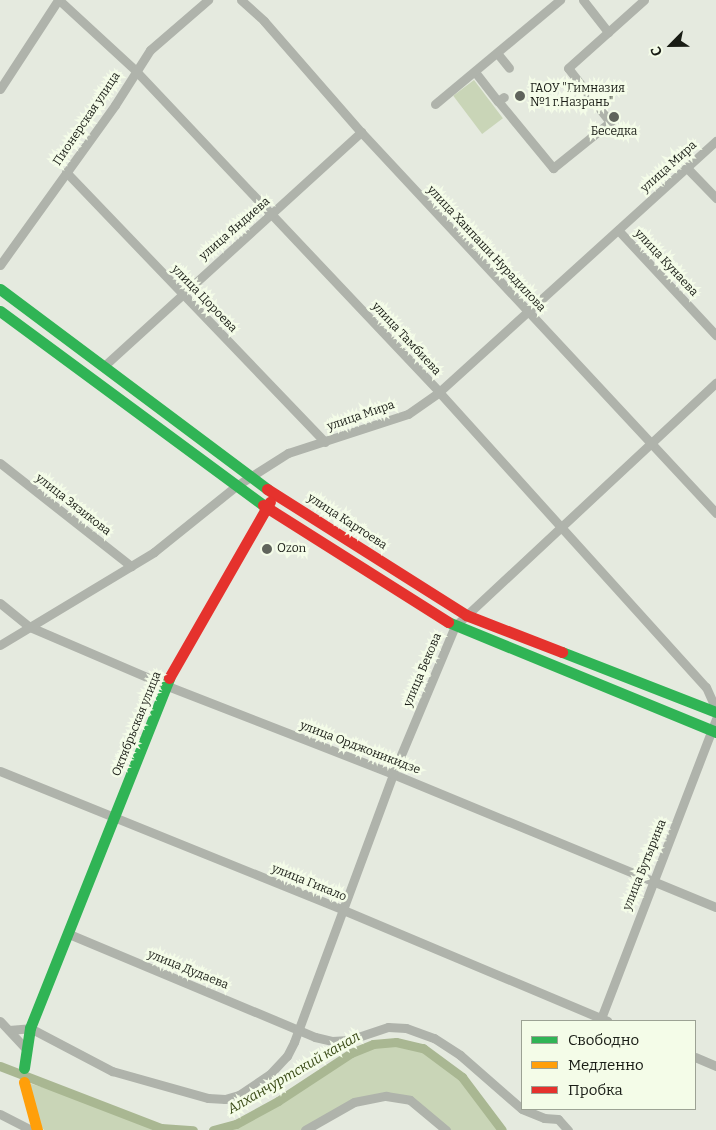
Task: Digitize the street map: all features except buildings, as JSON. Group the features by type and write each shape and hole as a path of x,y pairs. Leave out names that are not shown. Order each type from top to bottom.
{"main road":[{"name":"улица Картоева","path":"0,289 249,477 466,615 716,711"},
{"path":"0,311 267,508 455,626 715,727"},
{"name":"Октябрьская улица","path":"24,1068 30,1028 69,934 165,685 267,508 274,492"},
{"path":"24,1082 37,1130"}],"street":[{"name":"улица Тамбиева","path":"59,0 136,70 439,392 706,687 716,711"},
{"path":"0,89 59,0"},
{"name":"Пионерская улица","path":"0,265 115,105 150,50 208,0"},
{"name":"улица Ханпаши Нурадилова","path":"241,0 264,21 361,132 716,513"},
{"path":"435,104 560,0"},
{"path":"583,0 608,32"},
{"path":"475,72 501,99 553,168 610,122 568,68 644,0"},
{"path":"497,53 509,68"},
{"name":"улица Яндиева","path":"104,366 181,293 272,214 361,132"},
{"name":"улица Мира","path":"0,645 154,552 236,486 288,453 408,414 439,392 716,141"},
{"path":"687,168 716,198"},
{"name":"улица Цороева","path":"66,172 325,442"},
{"name":"улица Кунаева","path":"618,230 716,335"},
{"name":"улица Бекова","path":"30,1028 112,1071 195,1095 225,1099 253,1088 270,1074 287,1056 393,774 455,626 716,383"},
{"name":"улица Зязикова","path":"0,464 131,566"},
{"name":"улица Орджоникидзе","path":"0,603 30,627 165,685 393,774 716,908"},
{"name":"улица Бутырина","path":"602,1020 651,881 715,727"},
{"name":"улица Гикало","path":"0,771 341,909 602,1020"},
{"name":"улица Дудаева","path":"69,934 332,1041 349,1040 388,1027 406,1028 434,1038 460,1055 521,1108"},
{"path":"0,1021 26,1049"},
{"path":"9,1030 30,1028"},
{"path":"696,1057 716,1066"},
{"path":"305,1130 354,1102 386,1096 410,1100 446,1130"},
{"name":"улица Дудаева","path":"524,1110 544,1118 558,1119"},
{"path":"562,1110 558,1119 568,1130"},
{"path":"0,1114 31,1130"}],"green space":[{"path":"474,80 503,118 482,134 453,96"},
{"path":"396,1042 423,1048 462,1077 502,1130 446,1130 410,1100 386,1096 354,1102 305,1130 213,1130 236,1124 278,1101 351,1053 373,1044"},
{"path":"28,1083 111,1107 161,1128 193,1130 44,1130 39,1124"}],"waterway":[{"name":"Алханчуртский канал","path":"213,1130 236,1124 278,1101 351,1053 373,1044 396,1042 423,1048 462,1077 502,1130"},
{"name":"Алханчуртский канал","path":"0,1066 161,1128 193,1130"}],"traffic: fast":[{"path":"0,289 267,489"},
{"path":"0,311 263,505"},
{"path":"448,622 716,732"},
{"path":"562,652 716,712"},
{"path":"24,1068 30,1028 169,678"}],"traffic: slow":[{"path":"24,1082 37,1130"}],"traffic: jam":[{"path":"267,489 466,615 562,652"},
{"path":"169,678 270,502"},
{"path":"263,505 448,622"}],"place":[{"name":"ГАОУ \"Гимназия №1 г.Назрань\"","path":"520,96"},
{"name":"Беседка","path":"614,117"},
{"name":"Ozon","path":"267,549"}]}
